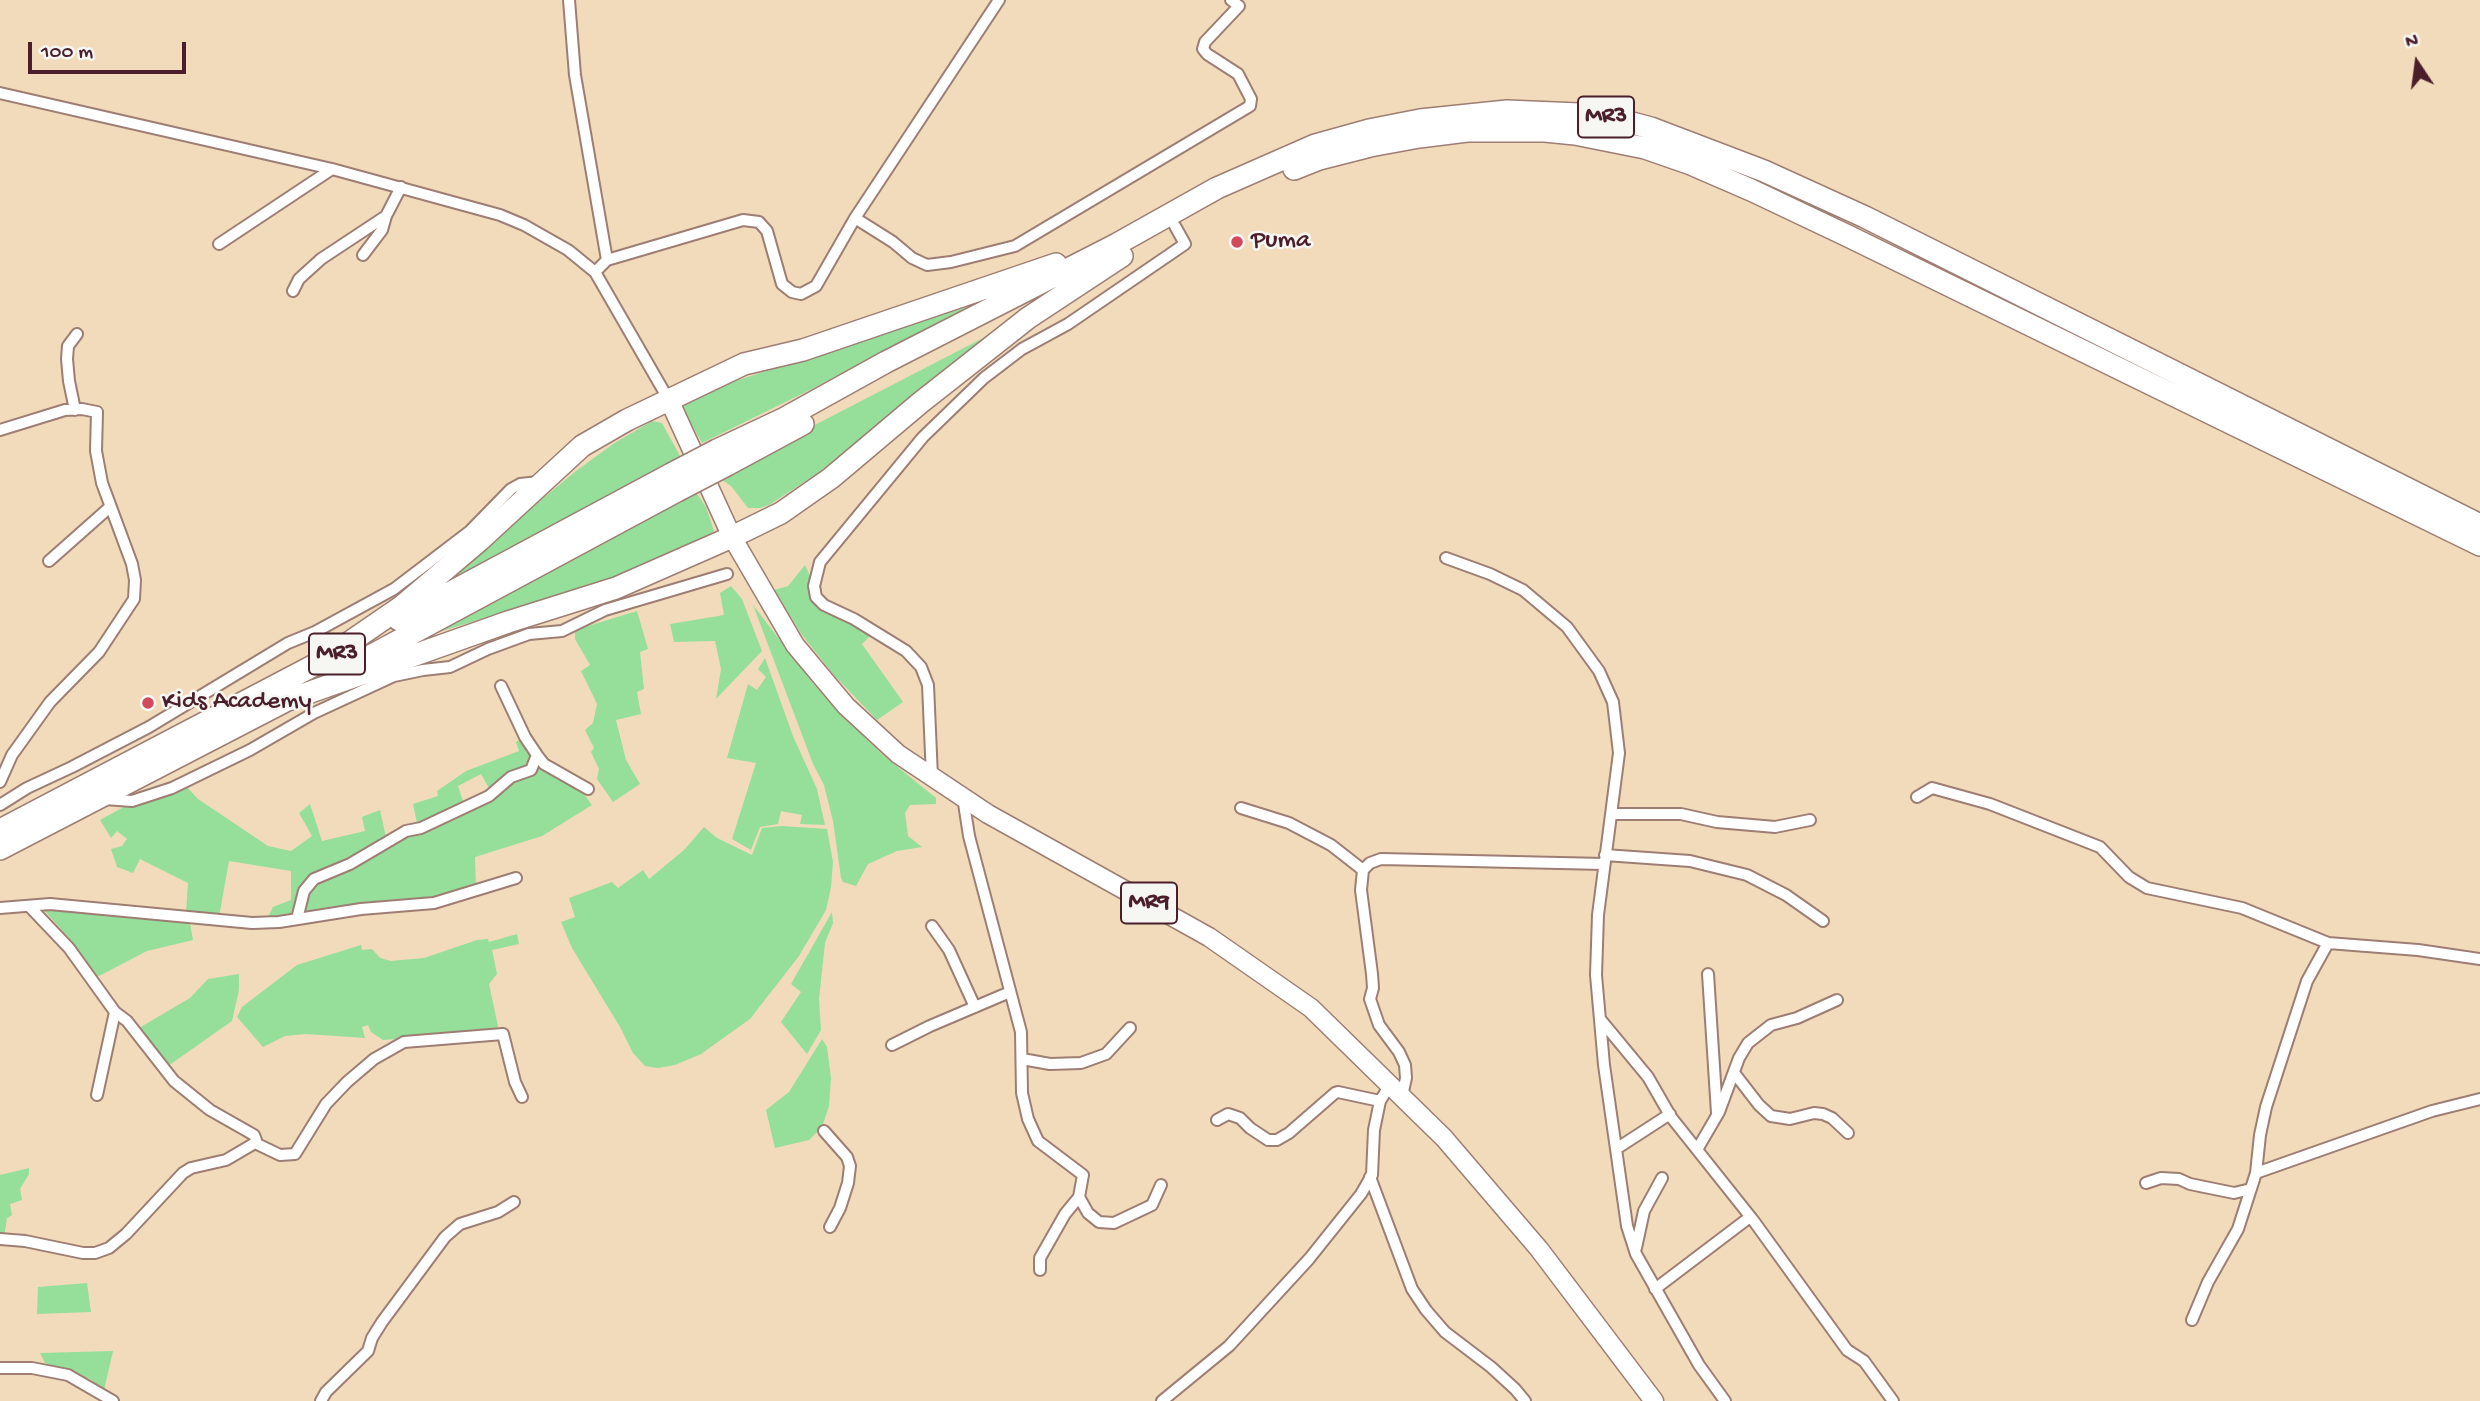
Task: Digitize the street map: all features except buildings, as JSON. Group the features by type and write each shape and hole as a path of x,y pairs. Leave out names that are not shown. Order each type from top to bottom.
{"highway":[{"name":"MR3","path":"0,830 722,457 893,375 1119,250 1217,188 1315,145 1420,120 1507,111 1613,118 1651,128 1764,171 1865,217 2480,525"},
{"name":"MR3","path":"1119,250 1175,226 1222,198 1319,159 1419,136 1467,131 1545,131 1645,148 1739,185 1863,243 2480,545"},
{"path":"318,664 401,607 480,540 582,446 627,420 670,402 744,364 803,350 897,320 994,283 1119,250"},
{"path":"288,700 508,622 616,588 781,513 831,478 920,402 1119,250"},
{"name":"MR3","path":"0,849 288,700 674,482"}],"main road":[{"name":"MR9","path":"670,402 732,537 795,645 838,696 898,754 988,814 1209,937 1311,1008 1444,1138 1539,1249 1654,1401"}],"street":[{"path":"569,0 575,75 607,260"},
{"path":"595,272 607,260 743,220 759,222 767,231 782,284 792,292 801,294 816,286 855,218 999,0"},
{"path":"855,218 893,242 912,258 927,265 951,262 1015,246 1250,106 1251,99 1238,74 1203,49 1205,42 1239,6 1231,0"},
{"path":"0,93 332,169 500,215 568,250 595,272 670,402"},
{"path":"219,244 332,169"},
{"path":"363,255 382,230 401,187"},
{"path":"293,291 299,279 314,265 386,216"},
{"path":"932,777 928,685 921,667 906,651 854,619 824,605 816,597 814,586 820,562 923,437 984,378 1022,349 1068,324 1185,244 1175,226"},
{"path":"1119,250 1137,275"},
{"path":"75,410 67,359 68,346 77,334"},
{"path":"0,430 65,410 97,412 96,452 102,483 132,564 134,599 99,652 50,702 12,755 0,782"},
{"path":"0,805 27,788 149,727 288,643 315,632 394,589 470,531 511,489 520,484 544,481"},
{"path":"49,561 110,507"},
{"path":"1446,558 1490,574 1523,590 1567,627 1599,671 1613,702 1619,753 1598,915 1596,975 1627,1226 1636,1254 1655,1289 1699,1365 1725,1401"},
{"path":"96,799 132,801 172,788 244,753 314,713 394,676 450,667 529,634 562,631 605,610 727,574"},
{"path":"501,686 525,737 544,764 588,789"},
{"path":"297,919 304,891 314,879 350,864 406,831 421,828 489,796 511,777 531,770 537,755"},
{"path":"1917,797 1932,788 1990,804 2100,847 2129,877 2147,888 2242,908 2328,943 2480,959"},
{"path":"963,797 969,836 1021,1032 1022,1093 1028,1119 1038,1141 1083,1175 1079,1198 1065,1214 1040,1258 1040,1270"},
{"path":"1241,808 1289,823 1331,845 1363,870"},
{"path":"1612,814 1681,814 1717,822 1774,827 1810,820"},
{"path":"1217,1120 1228,1114 1240,1118 1268,1140 1277,1140 1289,1133 1335,1093 1380,1101 1396,1091 1406,1078 1405,1065 1379,1025 1370,999 1373,988 1372,974 1361,890 1363,870 1370,863 1381,859 1690,861 1747,876 1786,895 1824,921"},
{"path":"0,908 50,904 252,923 434,903 516,878"},
{"path":"29,906 69,948 115,1012 127,1021 174,1081 210,1110 254,1135 255,1143"},
{"path":"932,926 954,961 975,1006"},
{"path":"2192,1320 2208,1282 2238,1229 2256,1173 2266,1107 2307,981 2328,943"},
{"path":"1708,974 1717,1115"},
{"path":"892,1045 1010,992"},
{"path":"1698,1148 1717,1115 1739,1058 1748,1043 1771,1025 1837,1000"},
{"path":"97,1095 115,1012"},
{"path":"1600,1019 1648,1076 1670,1114 1750,1217 1847,1350 1864,1361 1894,1401"},
{"path":"1022,1059 1050,1064 1081,1063 1106,1054 1130,1028"},
{"path":"255,1143 280,1155 295,1154 326,1104 347,1082 374,1059 404,1042 503,1034 515,1082 522,1097"},
{"path":"1735,1074 1771,1116 1790,1119 1824,1114 1848,1133"},
{"path":"2256,1173 2432,1111 2480,1099"},
{"path":"1162,1401 1229,1346 1309,1259 1361,1194 1370,1177 1374,1130 1380,1101"},
{"path":"1616,1149 1670,1114"},
{"path":"824,1131 847,1157 850,1166 840,1208 830,1227"},
{"path":"0,1239 25,1241 83,1253 95,1253 109,1248 126,1234 183,1173 191,1168 226,1160 255,1143"},
{"path":"1370,1177 1412,1289 1426,1310 1445,1332 1490,1367 1525,1401"},
{"path":"1636,1254 1644,1211 1662,1178"},
{"path":"2146,1183 2161,1178 2234,1193 2251,1189"},
{"path":"1079,1198 1088,1213 1099,1222 1115,1223 1152,1205 1161,1185"},
{"path":"321,1401 326,1392 369,1351 372,1338 382,1322 445,1237 460,1224 498,1212 514,1202"},
{"path":"1655,1289 1750,1217"},
{"path":"0,1368 32,1368 68,1375 113,1401"}],"green space":[{"path":"975,303 814,388 702,443 685,413 683,404 723,385"},
{"path":"987,336 818,473 769,505 748,508 731,486 716,476"},
{"path":"652,421 662,423 680,456 432,590 576,471 613,444"},
{"path":"693,488 706,507 714,531 705,541 587,587 406,642"},
{"path":"805,565 827,612 871,635 862,644 903,702 877,720 833,674 802,635 774,590 788,586"},
{"path":"731,586 742,599 762,651 716,699 721,669 715,641 674,642 670,624 724,615 720,593"},
{"path":"753,605 841,715 883,755 936,798 936,804 910,805 905,813 908,836 922,847 897,851 868,864 856,886 843,882 841,878 833,821 824,785 813,764"},
{"path":"637,611 648,649 640,652 644,689 637,692 641,714 616,720 626,760 640,784 613,802 597,779 599,769 591,752 594,748 585,730 593,723 597,704 581,671 590,665 575,639 575,630"},
{"path":"765,658 793,736 817,789 825,825 800,824 802,815 781,811 778,824 760,827 751,850 732,839 756,763 727,758 748,684 757,690 766,677 758,669"},
{"path":"521,739 533,754 529,768 490,790 481,774 458,786 463,801 458,807 428,821 417,823 413,804 438,796 437,791 466,771 519,751 516,742"},
{"path":"538,760 581,790 592,805 542,836 475,857 476,888 427,902 302,913 311,886 392,841 450,816"},
{"path":"186,786 198,799 268,846 291,851 312,836 299,813 310,804 322,841 365,831 362,817 380,810 386,837 366,851 315,875 294,916 266,921 273,907 291,900 291,871 229,861 219,917 186,913 188,883 140,859 133,873 117,867 111,849 122,846 127,839 117,831 111,838 100,820 131,803"},
{"path":"782,826 827,829 833,862 826,910 799,956 750,1019 701,1054 675,1065 658,1068 645,1066 633,1053 572,948 561,922 575,917 569,898 612,882 618,888 643,870 649,879 684,850 704,827 717,838 752,855 762,828"},
{"path":"44,910 153,916 190,923 193,940 147,951 97,977 69,938"},
{"path":"832,912 833,923 825,943 819,999 821,1030 807,1054 781,1022 801,992 791,984"},
{"path":"517,934 519,944 492,950 497,974 489,984 499,1031 383,1040 371,1032 368,1025 362,1027 365,1038 306,1034 285,1036 263,1047 237,1017 242,1007 297,965 361,945 362,950 372,949 380,958 391,961 424,958 477,940 488,939 489,942"},
{"path":"239,974 239,990 232,1021 168,1066 139,1028 190,998 208,979"},
{"path":"822,1039 827,1047 831,1078 829,1106 822,1127 809,1140 775,1148 766,1110 789,1092"},
{"path":"29,1168 29,1174 20,1189 22,1200 10,1204 12,1215 7,1218 4,1238 0,1237 0,1175"},
{"path":"87,1283 91,1312 37,1314 38,1287"},
{"path":"113,1351 104,1390 90,1379 45,1363 40,1353"}],"place":[{"name":"Puma","path":"1237,242"},
{"name":"Kids Academy","path":"148,703"}]}
